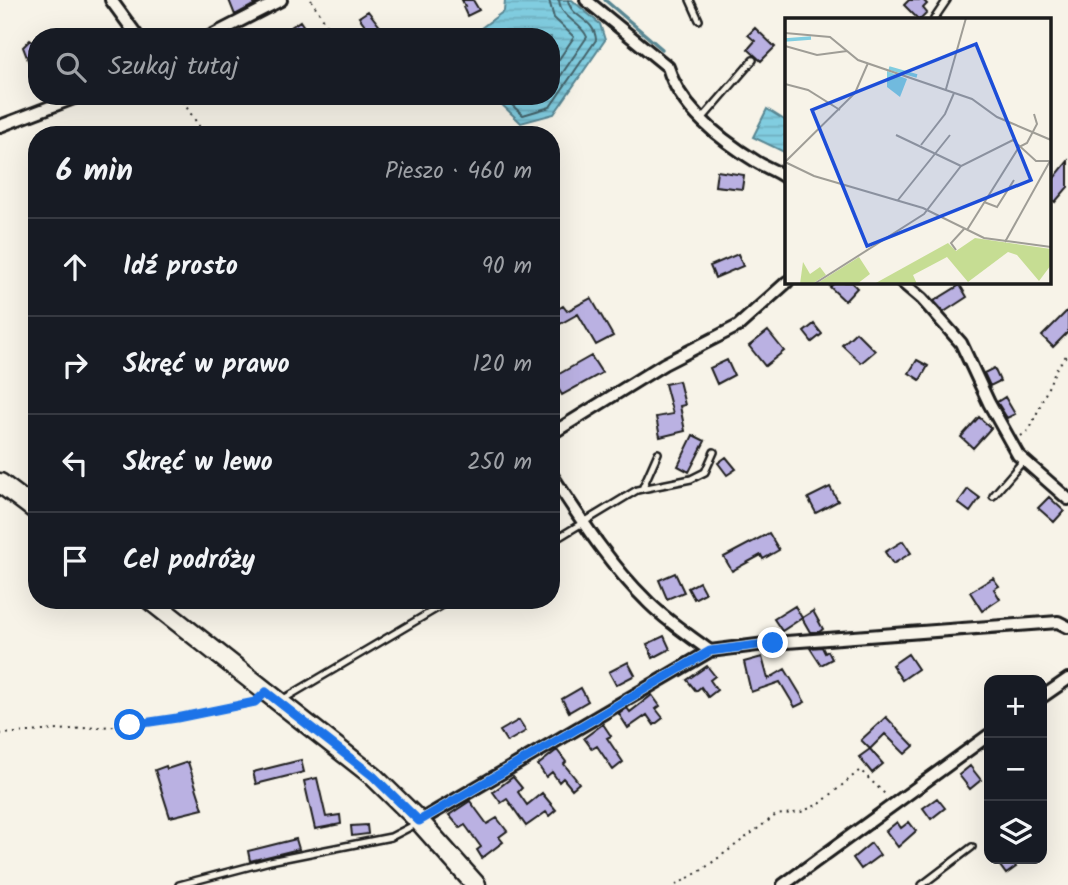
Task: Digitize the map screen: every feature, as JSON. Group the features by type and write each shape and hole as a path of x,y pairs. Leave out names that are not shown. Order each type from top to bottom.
{"main road":[{"path":"0,483 28,505"},
{"path":"161,609 373,776 419,821 476,885"}],"street":[{"path":"111,0 131,28"},
{"path":"227,28 281,0"},
{"path":"586,0 668,67 671,80 681,96 701,119 739,151 785,177"},
{"path":"0,126 55,105"},
{"path":"560,428 664,364 737,326 785,283"},
{"path":"904,284 922,299 961,344 1012,444 1024,460 1068,499"},
{"path":"560,488 583,523 646,600 710,651"},
{"path":"419,821 710,651 773,643 1058,622 1068,627"},
{"path":"1047,694 1068,679"},
{"path":"783,885 985,738"}],"lane":[{"path":"690,0 699,20"},
{"path":"935,18 947,0"},
{"path":"701,119 753,61"},
{"path":"560,537 637,490 691,479 705,472 714,452"},
{"path":"642,489 658,453"},
{"path":"993,496 1024,460"},
{"path":"273,697 434,609"},
{"path":"179,885 270,861 391,837 419,821"},
{"path":"922,885 972,847"}],"path":[{"path":"311,0 329,28"},
{"path":"185,105 199,126"},
{"path":"1012,444 1030,429 1056,369 1068,354"},
{"path":"0,734 130,725 177,718 273,697"},
{"path":"676,885 702,870 776,815 802,812 821,803 860,770 895,804"}],"water":[{"path":"505,0 572,0 600,24 605,40 554,114 521,123 502,105 560,105 560,28 481,28 504,11"},
{"path":"767,109 785,120 785,153 753,137"}],"building":[{"path":"229,0 260,0 261,1 235,15"},
{"path":"462,0 473,0 479,10 467,16"},
{"path":"909,0 923,0 927,4 923,8 927,13 922,18 917,18 904,5"},
{"path":"368,11 381,28 367,28 359,17"},
{"path":"300,21 305,28 290,28"},
{"path":"755,28 775,47 761,61 748,49 755,41 748,35"},
{"path":"28,42 28,60 23,47"},
{"path":"1068,161 1068,187 1055,202 1050,198 1050,183"},
{"path":"717,171 744,175 742,189 715,186"},
{"path":"738,254 743,266 715,278 710,266"},
{"path":"833,284 853,284 857,288 845,301 830,287"},
{"path":"960,285 967,297 944,312 934,301"},
{"path":"591,298 613,336 596,345 578,314 560,324 560,308 563,306 567,311"},
{"path":"1068,310 1068,332 1053,347 1042,336"},
{"path":"814,324 822,334 812,342 804,332"},
{"path":"768,331 784,351 765,366 749,346"},
{"path":"856,332 875,351 861,363 842,345"},
{"path":"591,356 602,373 562,395 560,373"},
{"path":"727,360 734,375 717,384 710,368"},
{"path":"917,360 928,366 920,380 909,373"},
{"path":"994,368 1000,381 990,386 984,373"},
{"path":"679,381 685,405 680,406 685,431 660,437 656,417 673,414 665,384"},
{"path":"1005,397 1015,414 1007,418 997,402"},
{"path":"979,417 991,428 973,448 961,437"},
{"path":"693,435 705,441 689,472 678,466"},
{"path":"726,457 736,469 727,475 718,463"},
{"path":"830,487 838,501 816,513 808,498"},
{"path":"968,489 980,498 970,512 958,503"},
{"path":"1049,497 1064,511 1054,522 1038,508"},
{"path":"769,533 779,550 763,559 761,555 732,571 724,557"},
{"path":"903,541 911,553 893,564 885,552"},
{"path":"675,573 684,592 667,599 659,580"},
{"path":"993,578 999,586 994,589 1000,599 982,611 970,592"},
{"path":"699,582 705,593 694,599 688,588"},
{"path":"795,606 802,618 782,631 774,619"},
{"path":"813,611 823,629 819,632 810,632 802,618"},
{"path":"664,636 670,649 653,658 647,644"},
{"path":"822,647 832,659 821,665 810,648"},
{"path":"908,654 918,669 902,680 892,665"},
{"path":"762,657 768,679 785,669 805,702 795,707 780,682 751,692 744,662"},
{"path":"628,662 635,675 616,685 609,672"},
{"path":"707,666 715,676 710,680 717,690 708,697 701,687 696,691 687,680"},
{"path":"581,688 588,701 569,712 562,699"},
{"path":"652,695 660,706 656,709 663,718 654,725 647,715 628,728 619,714 627,708 630,712"},
{"path":"886,717 914,746 905,754 885,734 870,749 861,740"},
{"path":"519,720 526,731 507,742 500,731"},
{"path":"603,724 611,736 607,738 623,762 613,770 597,746 592,749 584,738"},
{"path":"870,749 883,764 872,773 859,757"},
{"path":"557,750 579,783 572,789 563,778 559,782 552,772 546,777 538,765"},
{"path":"301,760 304,772 256,784 253,772"},
{"path":"188,762 203,809 170,817 155,770"},
{"path":"970,766 981,780 970,789 959,775"},
{"path":"513,777 522,788 518,792 527,805 542,793 556,810 549,816 546,812 526,826 507,799 501,803 493,792"},
{"path":"317,778 326,817 340,815 341,824 315,829 304,781"},
{"path":"937,798 945,808 931,819 923,808"},
{"path":"470,801 487,824 497,818 507,831 499,837 503,842 482,858 477,850 481,847 465,825 460,828 449,815"},
{"path":"897,822 901,828 909,822 916,831 898,847 886,831"},
{"path":"367,825 368,834 352,836 351,826"},
{"path":"296,839 299,849 250,861 248,851"},
{"path":"871,843 880,855 861,869 853,858"},
{"path":"999,864 1014,864 1016,867 1006,874"}],"waterway":[{"path":"605,0 662,49"}],"route":[{"path":"130,725 255,702 266,692 373,776 419,821 710,651 773,643"}]}
